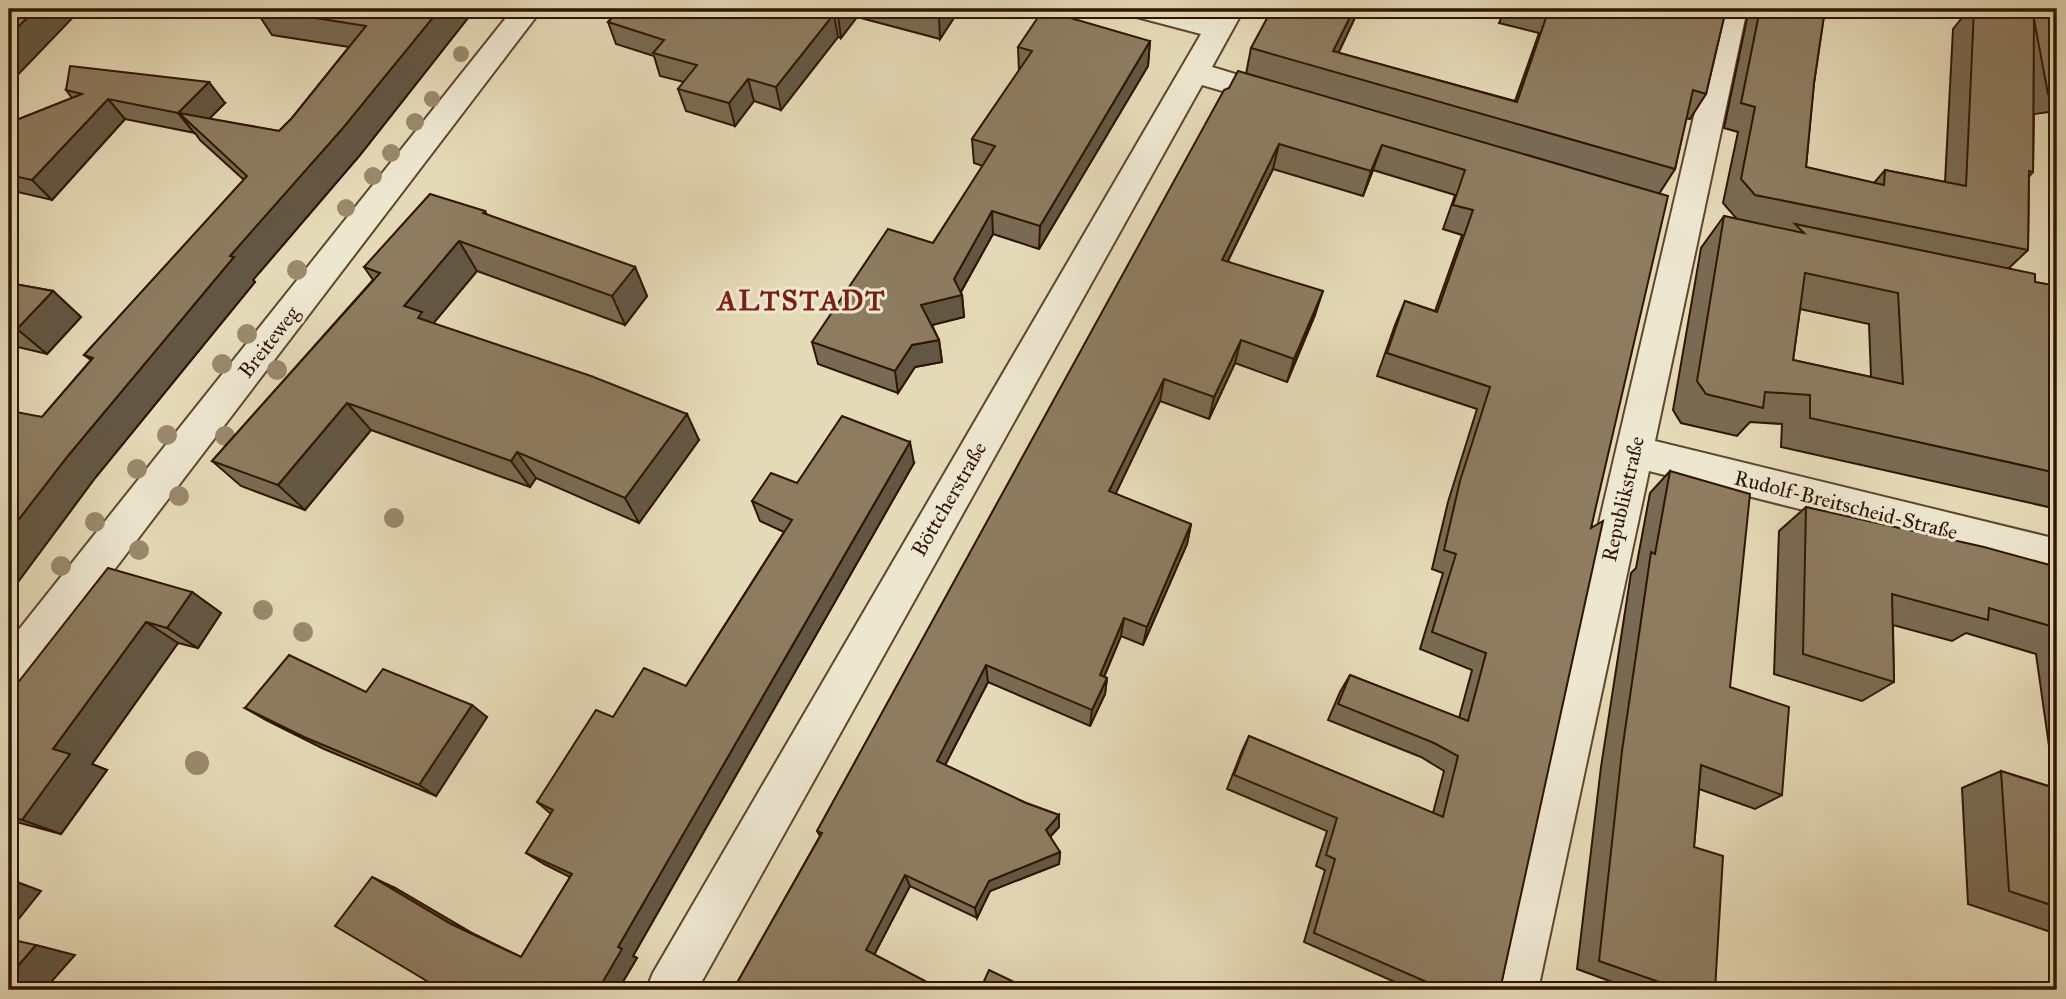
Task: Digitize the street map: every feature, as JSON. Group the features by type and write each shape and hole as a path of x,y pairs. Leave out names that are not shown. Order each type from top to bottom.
{"street":[{"name":"Breiteweg","path":"9,674 528,9"},
{"path":"1139,9 1224,19"},
{"name":"Republikstraße","path":"1514,990 1634,452 1677,216 1732,9"},
{"name":"Böttcherstraße","path":"670,990 1224,19"},
{"path":"1194,72 1307,105"},
{"path":"1677,216 1718,230"},
{"name":"Rudolf-Breitscheid-Straße","path":"1634,452 2057,557"}],"building":[{"path":"9,9 36,9 9,36"},
{"path":"258,9 440,9 343,128 230,256 234,257 67,457 9,532 11,411 42,417 93,358 84,355 247,176 179,113 279,131 366,26"},
{"path":"620,9 843,9 838,15 834,14 776,87 748,79 729,103 678,89 697,65 653,53 664,40 608,22"},
{"path":"909,9 944,9 939,16"},
{"path":"1272,9 1354,9 1333,51 1517,102 1549,9 1726,9 1706,94 1693,90 1675,169 1251,48"},
{"path":"1760,9 1825,9 1806,167 1884,185 1885,170 1966,186 1974,9 2007,9 2034,14 2033,172 2029,171 2028,250 1755,195 1741,179 1755,107 1741,103"},
{"path":"2032,9 2057,9 2057,93 2048,94"},
{"path":"1043,10 1150,41 1040,226 992,211 954,279 962,295 921,305 939,340 912,345 895,371 812,342 888,229 933,243 995,146 972,139 1032,51 1018,47"},
{"path":"70,66 209,82 178,113 108,99 32,180 9,175 9,123 82,94 66,90"},
{"path":"1238,71 1668,196 1591,528 1603,521 1500,990 1445,990 1314,933 1335,859 1326,855 1337,818 1234,775 1249,736 1443,817 1458,756 1434,743 1338,704 1350,675 1468,721 1486,653 1432,632 1456,554 1444,550 1460,481 1490,387 1387,353 1405,301 1437,312 1473,210 1453,205 1465,170 1382,145 1371,171 1279,144 1222,260 1323,291 1294,359 1241,340 1214,397 1164,379 1109,491 1191,524 1147,627 1124,618 1100,675 1107,678 1092,710 986,665 937,761 1026,803 1059,815 1046,830 1060,852 989,881 975,908 905,875 866,950 942,990 733,990 822,833 817,831 1224,90 1229,88"},
{"path":"430,194 485,211 483,213 635,267 612,296 459,241 404,306 422,312 418,318 591,376 687,414 625,498 517,452 511,461 347,403 278,485 212,461 380,273 364,267"},
{"path":"1724,216 1804,233 1795,224 2035,274 2035,282 2057,286 2057,473 1810,418 1810,395 1765,392 1763,408 1706,394 1697,381","holes":["1805,273 1898,293 1903,384 1793,360"]},
{"path":"9,283 53,291 17,329 9,327"},
{"path":"842,416 910,442 618,947 622,949 598,990 442,990 335,926 372,877 451,924 521,957 572,874 526,853 553,810 537,802 596,710 613,717 644,668 686,686 792,520 752,501 771,473 797,483"},
{"path":"1670,471 1750,494 1730,687 1789,707 1782,795 1701,765 1694,847 1723,856 1715,990 1682,990 1599,961 1622,751 1651,552 1655,554"},
{"path":"1806,507 1984,547 2057,567 2057,628 1989,608 1988,620 1892,594 1894,682 1803,654"},
{"path":"108,568 192,592 167,628 146,622 53,749 70,754 22,820 9,816 9,694"},
{"path":"289,655 366,692 383,669 472,705 419,785 304,737 245,708"},
{"path":"2001,771 2057,789 2057,907 2009,891"},
{"path":"9,939 36,945 9,976"},
{"path":"989,970 1031,990 980,990"},
{"path":"211,982 224,990 206,990"}],"district":[{"name":"ALTSTADT","path":"802,300"}]}
